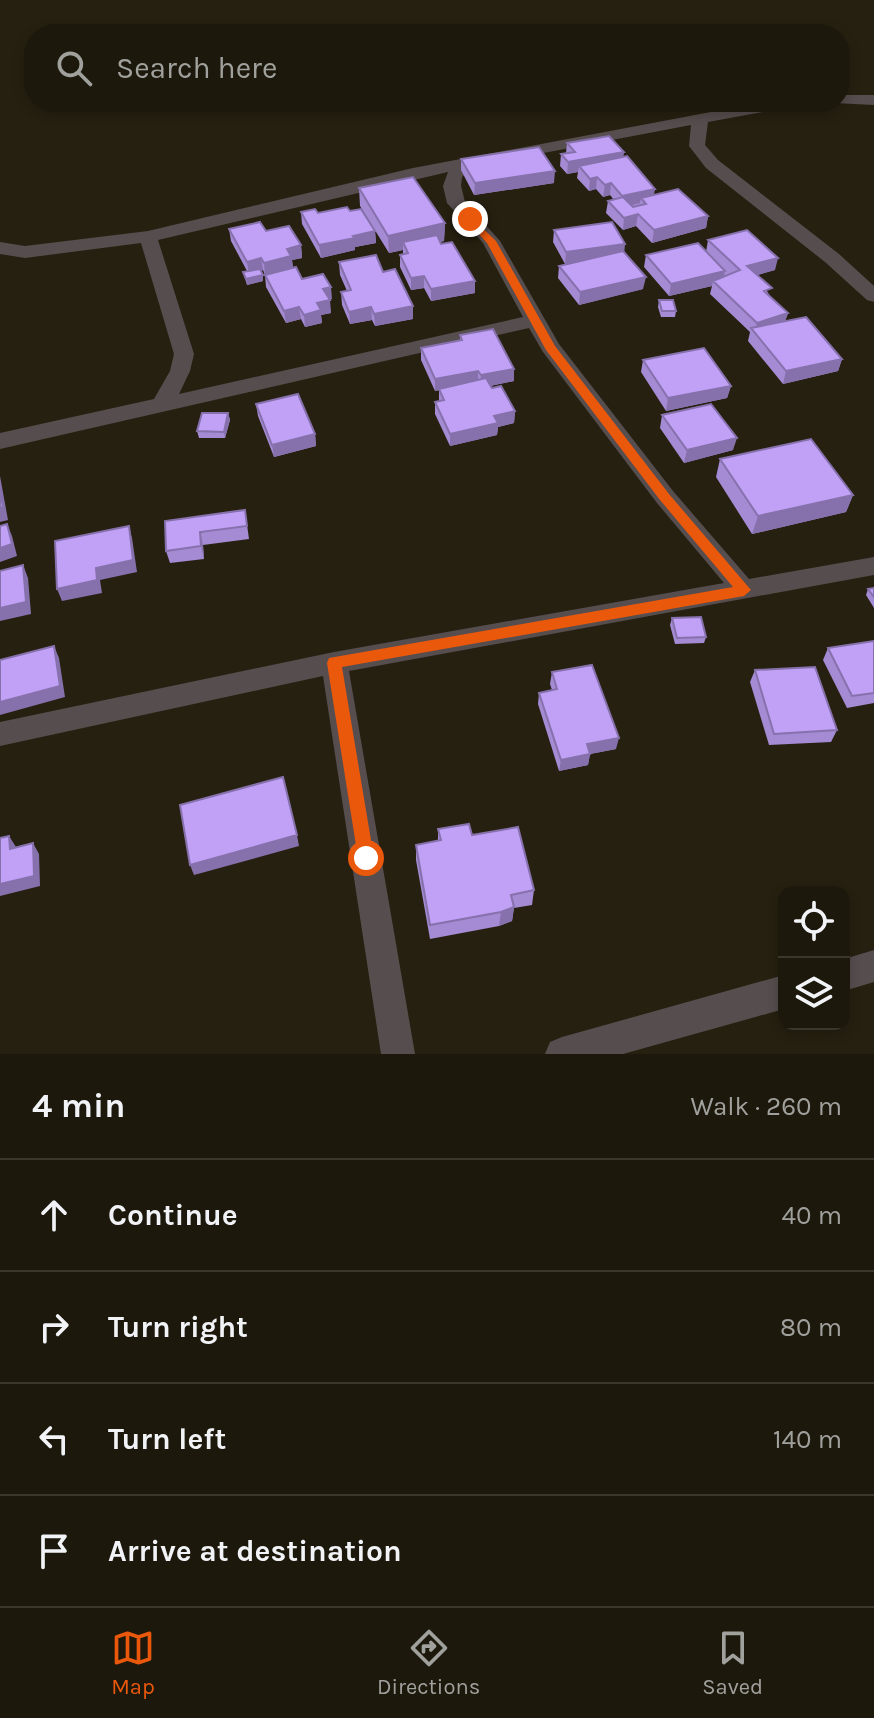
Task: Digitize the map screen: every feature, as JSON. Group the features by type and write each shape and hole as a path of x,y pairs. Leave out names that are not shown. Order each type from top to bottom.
{"street":[{"path":"850,100 874,100"},
{"path":"0,248 25,252 148,237 470,162 730,112"},
{"path":"700,117 697,146 712,164 832,258 874,296"},
{"path":"470,162 454,175 452,186 456,203 491,241 550,347 665,497 744,590"},
{"path":"148,237 184,354 180,371 163,403"},
{"path":"0,441 534,321"},
{"path":"0,734 334,663 874,566"},
{"path":"334,663 398,1054"},
{"path":"850,973 874,966"},
{"path":"562,1054 778,994"}],"building":[{"path":"609,136 624,152 568,162 561,154 575,152 567,143"},
{"path":"539,147 555,171 475,183 461,159"},
{"path":"627,156 655,189 622,196 611,183 605,185 597,177 590,179 579,166"},
{"path":"413,177 445,223 388,236 359,188"},
{"path":"678,189 708,216 654,230 638,214 624,218 608,201 623,197 633,207 646,204 641,198"},
{"path":"347,207 350,211 361,209 375,231 319,245 301,212 315,209 318,213"},
{"path":"260,222 266,231 289,226 301,245 287,249 291,256 264,263 261,258 247,262 229,229"},
{"path":"612,222 625,244 566,252 554,230"},
{"path":"747,230 778,258 747,266 772,288 764,291 788,313 757,323 713,281 740,270 708,240"},
{"path":"437,235 441,244 452,242 475,281 431,289 424,276 411,278 400,255 408,253 403,242"},
{"path":"698,243 725,271 671,284 646,255"},
{"path":"623,251 646,277 580,292 559,266"},
{"path":"376,255 383,272 395,269 413,306 374,314 371,307 349,312 341,292 351,290 339,262"},
{"path":"296,267 302,279 323,274 331,287 323,289 330,300 317,303 321,310 304,315 299,307 284,311 265,275"},
{"path":"260,269 263,275 246,279 243,272"},
{"path":"659,300 673,300 676,311 662,311"},
{"path":"806,317 842,359 786,371 751,328"},
{"path":"493,329 514,369 481,375 478,371 435,379 421,348 462,340 460,335"},
{"path":"704,348 731,386 668,398 643,360"},
{"path":"486,378 492,388 501,386 515,411 494,416 498,423 450,434 435,402 444,400 439,389"},
{"path":"298,394 315,434 272,445 256,404"},
{"path":"711,404 737,438 687,450 662,415"},
{"path":"202,413 228,413 224,432 197,431"},
{"path":"811,439 853,495 758,516 720,459"},
{"path":"245,510 247,526 200,532 201,546 166,551 165,521"},
{"path":"7,524 12,544 0,548 0,526"},
{"path":"129,526 133,560 96,568 97,580 57,589 55,541"},
{"path":"23,565 26,602 0,608 0,571"},
{"path":"701,617 706,637 677,638 672,618"},
{"path":"874,641 874,693 852,696 828,648"},
{"path":"54,646 60,686 0,702 0,660"},
{"path":"592,665 619,738 587,744 590,754 561,760 539,693 557,689 552,672"},
{"path":"815,667 837,730 774,734 755,670"},
{"path":"283,777 297,835 190,865 180,805"},
{"path":"469,824 472,835 518,827 534,890 511,895 514,907 501,912 430,925 416,845 441,840 438,829"},
{"path":"9,836 10,849 33,843 34,876 0,884 0,838"}],"route":[{"path":"366,858 334,663 744,590 665,497 550,347 491,241 470,219"}]}
